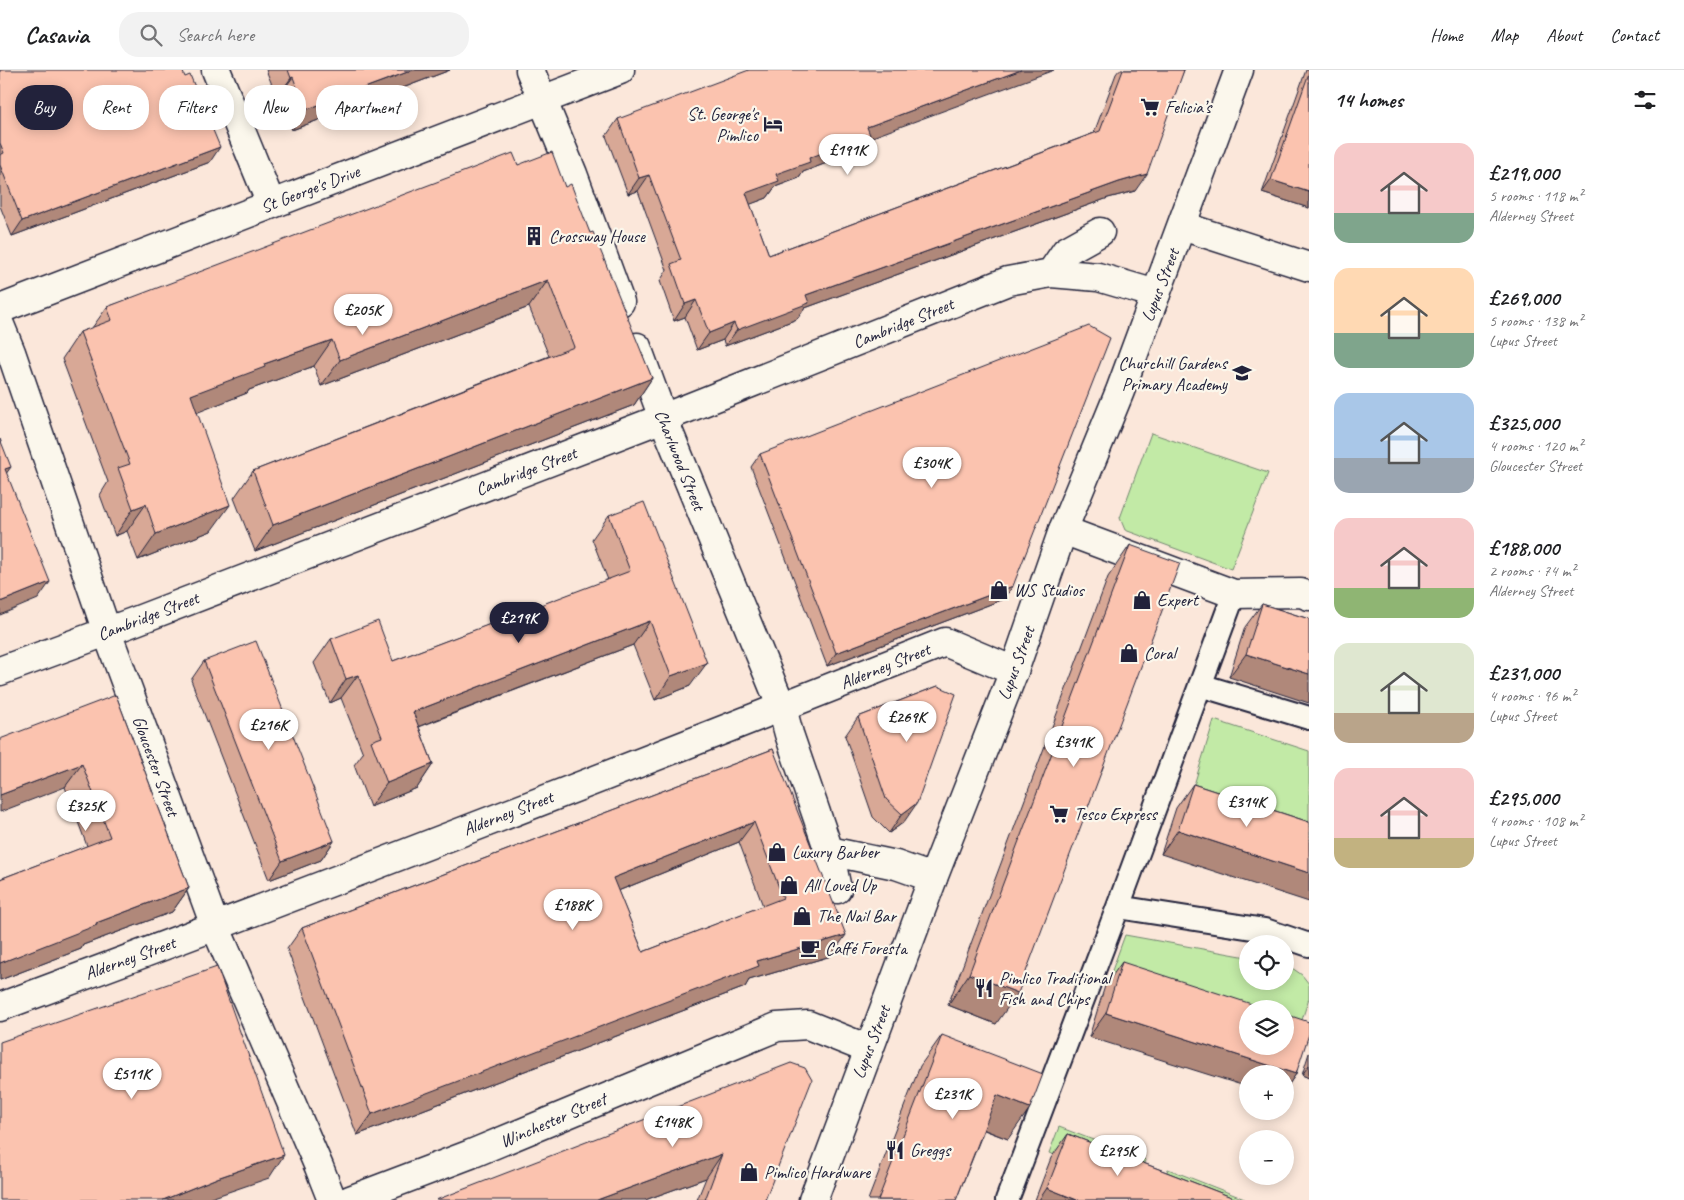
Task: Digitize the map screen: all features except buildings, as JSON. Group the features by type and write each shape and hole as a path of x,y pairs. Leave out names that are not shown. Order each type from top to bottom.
{"street":[{"path":"216,70 271,204"},
{"name":"Charlwood Street","path":"530,70 573,174 663,418 782,708 829,851 837,889"},
{"name":"St George's Drive","path":"0,309 620,70"},
{"name":"Lupus Street","path":"812,1200 933,878 1014,671 1063,530 1120,391 1239,70"},
{"path":"1182,226 1309,268"},
{"path":"1051,273 1066,251 1100,232"},
{"name":"Cambridge Street","path":"0,671 663,418 1008,280 1051,273 1098,277 1156,294"},
{"name":"Gloucester Street","path":"0,325 11,352 106,632 215,926 332,1200"},
{"path":"1063,530 1234,594 1301,593 1309,596"},
{"name":"Alderney Street","path":"0,1007 782,708 945,642 1014,671"},
{"path":"829,851 896,865 933,878"},
{"name":"Winchester Street","path":"350,1200 471,1154 777,1027 808,1025 868,1049"}],"lane":[{"path":"1007,1200 1234,594"},
{"path":"1200,685 1309,718"},
{"path":"1118,907 1265,930 1309,945"}],"green space":[{"path":"1151,433 1268,473 1231,569 1125,530 1120,518"},
{"path":"1214,720 1309,751 1309,851 1186,811"},
{"path":"1125,935 1239,956 1239,990 1294,990 1294,969 1302,975 1309,984 1309,998 1300,1026 1294,1028 1294,1000 1239,1000 1239,1007 1117,980 1110,976"},
{"path":"1059,1127 1146,1160 1136,1186 1049,1153"},
{"path":"1168,1169 1247,1200 1169,1200 1158,1196"}],"place":[{"name":"Felicia’s","path":"1150,107"},
{"name":"St. George's Pimlico","path":"773,124"},
{"name":"Crossway House","path":"534,236"},
{"name":"Churchill Gardens Primary Academy","path":"1242,373"},
{"name":"WS Studios","path":"999,590"},
{"name":"Expert","path":"1142,600"},
{"name":"Coral","path":"1129,653"},
{"name":"Tesco Express","path":"1059,814"},
{"name":"Luxury Barber","path":"777,852"},
{"name":"All Loved Up","path":"789,885"},
{"name":"The Nail Bar","path":"802,916"},
{"name":"Caffé Foresta","path":"810,948"},
{"name":"Pimlico Traditional Fish and Chips","path":"984,988"},
{"name":"Greggs","path":"895,1150"},
{"name":"Pimlico Hardware","path":"749,1172"}]}
